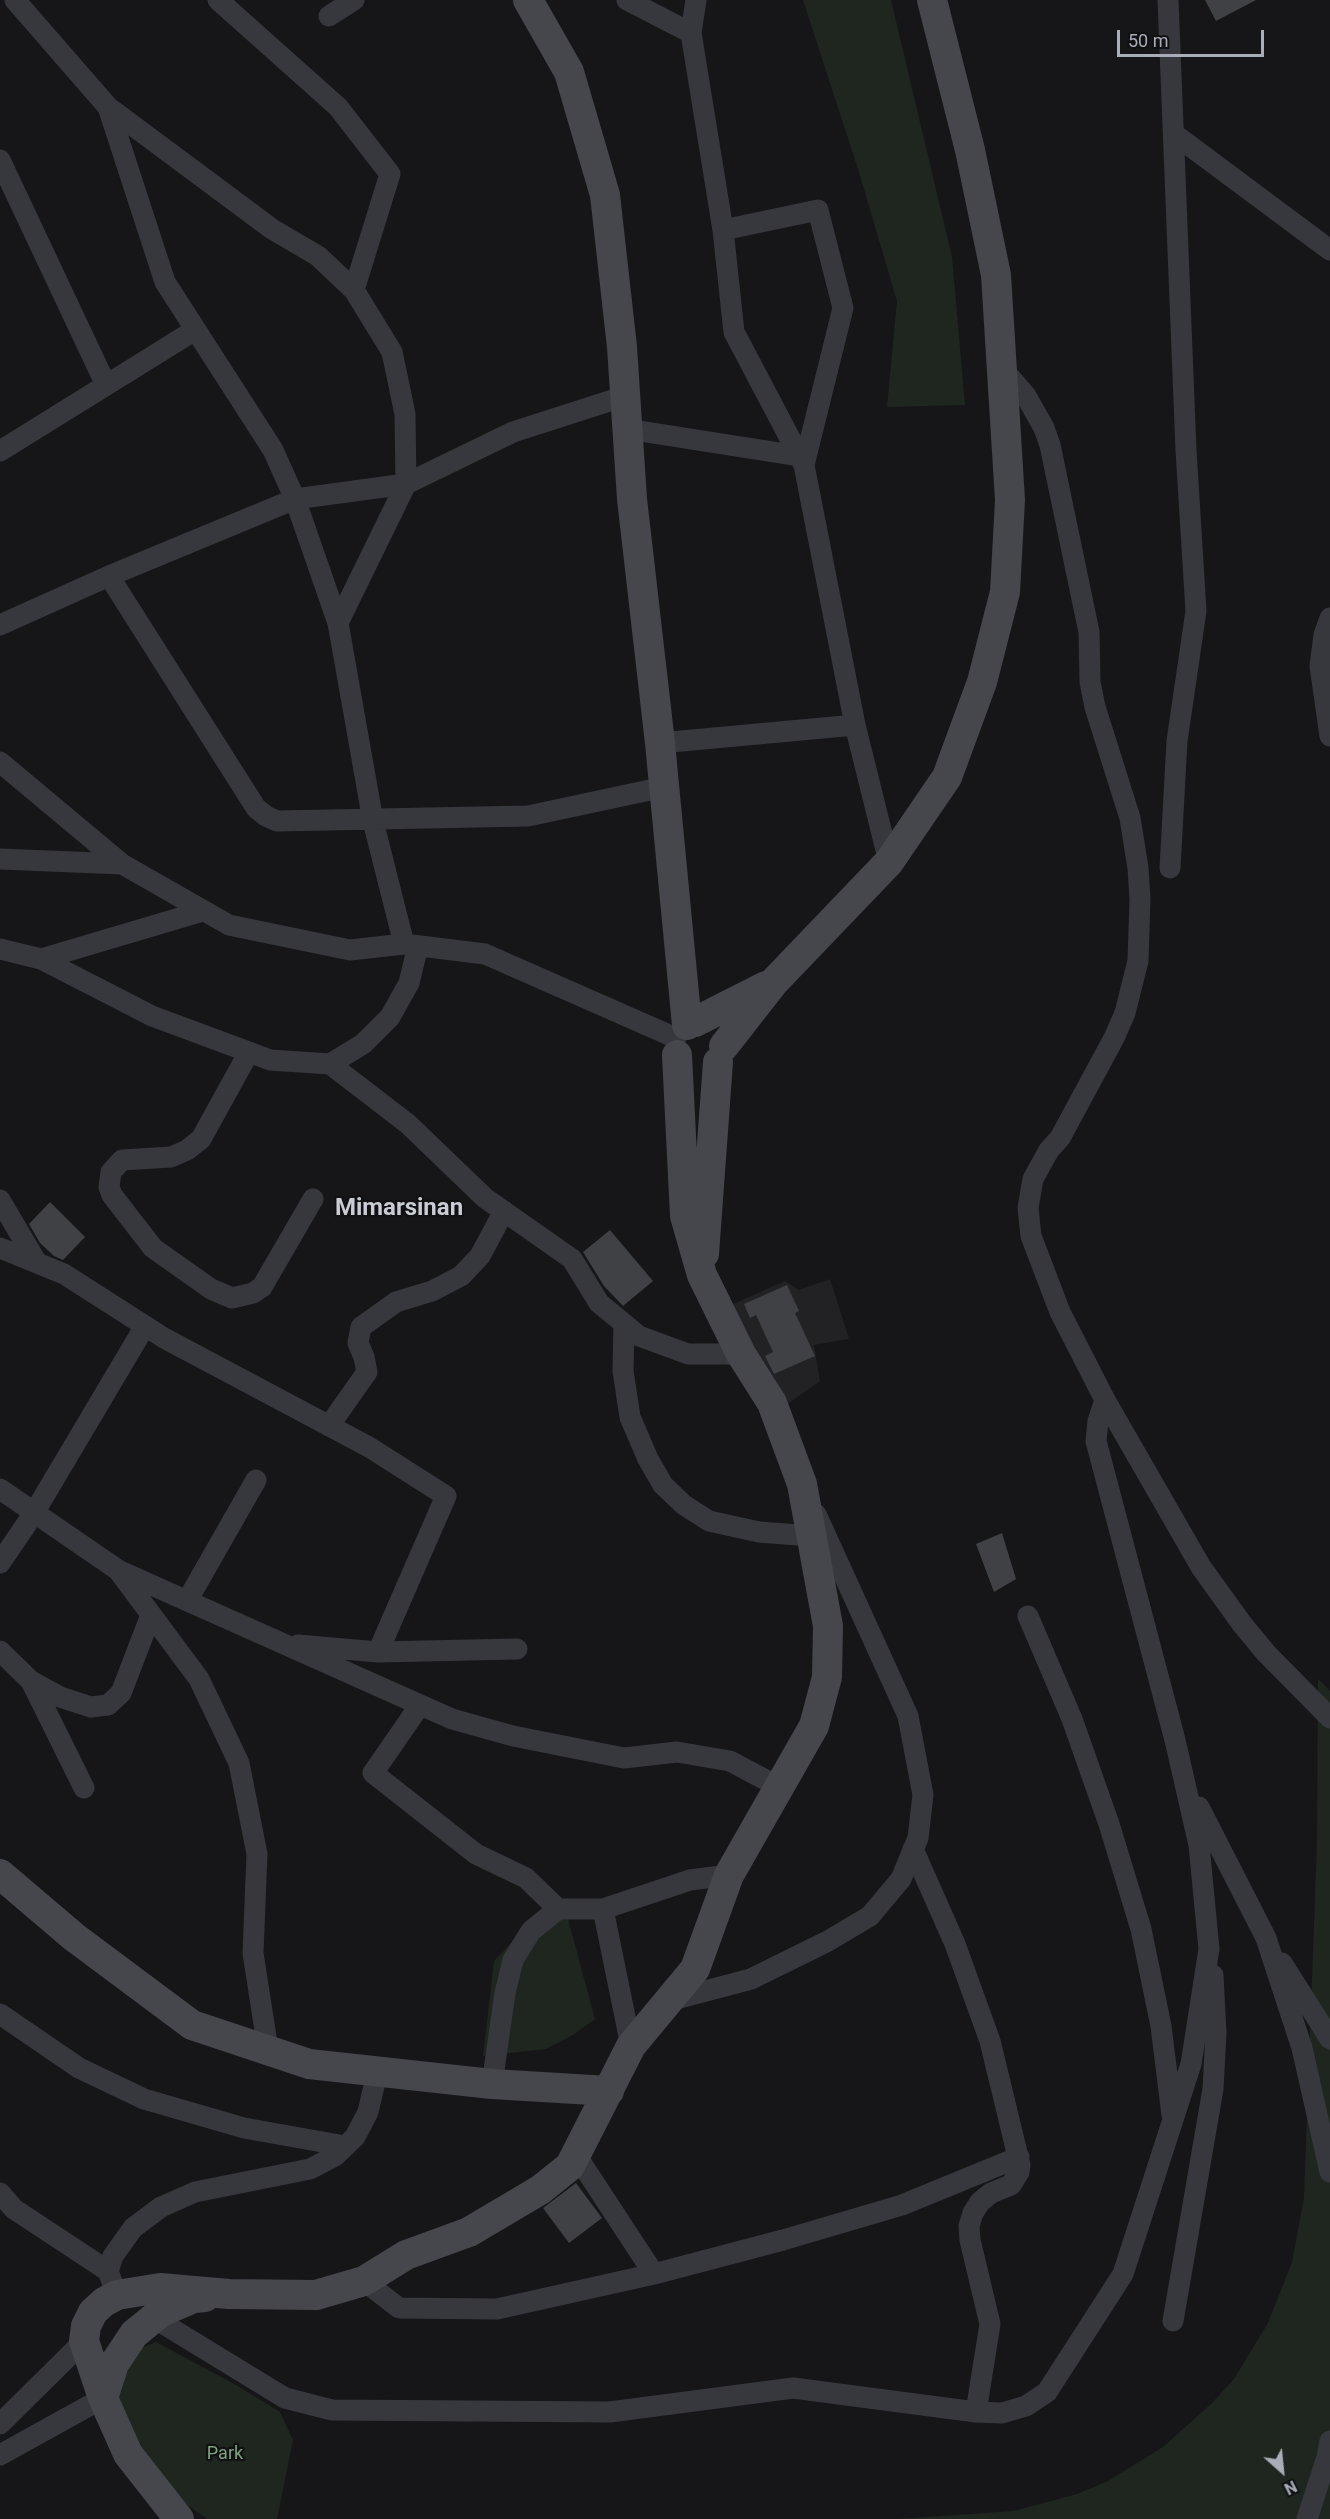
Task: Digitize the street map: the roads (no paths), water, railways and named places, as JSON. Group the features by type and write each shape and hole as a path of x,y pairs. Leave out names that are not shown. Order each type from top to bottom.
{"street":[{"path":"15,0 108,107 272,229 318,256 354,290 392,352 405,414 406,484 338,623"},
{"path":"218,0 338,106 390,174 354,290"},
{"path":"329,16 354,0"},
{"path":"528,0 569,72 605,195 626,396 632,499 660,743 687,1067 695,1070 704,1070 721,1054 774,982 889,862 947,777 982,682 1005,592 1010,500 996,275 970,150 932,0"},
{"path":"627,0 691,33"},
{"path":"696,0 691,33 723,230 734,332 801,461 855,724 889,862"},
{"path":"911,0 1000,366 1026,396 1044,428 1050,445 1089,632 1089,657 1095,707 1128,810 1138,868 1139,946 1133,988 1114,1038 1060,1138 1040,1164 1033,1179 1028,1208 1031,1236 1046,1281 1105,1400 1149,1479 1220,1594 1266,1653 1330,1718"},
{"path":"1168,0 1186,450 1196,611 1177,741 1170,868"},
{"path":"108,107 165,282 273,450 295,499 338,623 373,821 411,945 409,983 390,1017 363,1044 330,1064"},
{"path":"1174,134 1330,250"},
{"path":"0,160 106,385"},
{"path":"723,230 818,210 843,308 801,461"},
{"path":"0,451 195,330"},
{"path":"0,625 109,576 295,499 406,484 513,432 626,396"},
{"path":"627,429 801,461"},
{"path":"109,576 256,808 277,821 373,821 528,816 664,788"},
{"path":"1330,618 1324,635 1320,666 1330,736"},
{"path":"660,743 855,724"},
{"path":"0,762 122,864 229,925 350,950 411,945 485,954 684,1035 711,1025 722,1038 702,1275"},
{"path":"0,859 122,864"},
{"path":"41,958 203,911"},
{"path":"0,949 41,958 152,1016 270,1060 330,1064 408,1124 485,1198 572,1259 599,1303 639,1336 688,1354 741,1354"},
{"path":"684,1035 774,982"},
{"path":"668,2001 751,1979 828,1941 870,1916 901,1879 918,1838 923,1795 908,1716 802,1484 772,1403 741,1354 702,1275 685,1216 684,1035"},
{"path":"249,1052 201,1139 187,1150 171,1157 122,1160 111,1172 109,1187 112,1195 153,1248 212,1290 232,1298 253,1293 262,1287 313,1199"},
{"path":"0,1200 38,1263"},
{"path":"329,1426 367,1372 358,1344 361,1327 396,1302 432,1291 461,1276 480,1256 504,1211"},
{"path":"0,1248 64,1274 164,1338 369,1447 446,1496 378,1652"},
{"path":"624,1323 623,1371 630,1417 648,1459 663,1485 684,1505 709,1521 759,1532 811,1536"},
{"path":"0,1563 33,1513 146,1326"},
{"path":"1105,1400 1098,1421 1096,1441 1199,1845 1216,2033 1213,2090 1173,2321"},
{"path":"187,1601 256,1480"},
{"path":"0,2193 14,2208 112,2283 229,2294 316,2295 364,2281 406,2255 469,2232 540,2190 570,2166 631,2046 695,1969 729,1875 813,1726 827,1677 828,1626 802,1484"},
{"path":"0,1489 118,1570 452,1719 513,1736 624,1758 677,1752 730,1761 779,1787"},
{"path":"118,1570 199,1679 239,1763 257,1854 253,1953 268,2050"},
{"path":"0,1651 31,1681 60,1697 91,1707 108,1705 121,1693 151,1615"},
{"path":"1028,1616 1072,1719 1109,1824 1141,1929 1161,2026 1173,2123"},
{"path":"283,1644 378,1652 517,1649"},
{"path":"31,1681 84,1788"},
{"path":"420,1705 373,1773 476,1854 526,1878 558,1909"},
{"path":"1183,1777 1266,1938 1330,2038"},
{"path":"913,1850 955,1944 990,2041 1019,2157 1019,2172 1016,2179 1011,2185 991,2193 980,2202 969,2226 970,2240 990,2324 976,2412"},
{"path":"0,1874 74,1937 192,2025 309,2064 492,2084 609,2091"},
{"path":"492,2084 505,1993 513,1960 531,1931 558,1909 603,1909 690,1880 729,1875"},
{"path":"603,1909 631,2046"},
{"path":"1266,1938 1302,2048 1330,2172"},
{"path":"154,2318 285,2398 332,2410 610,2412 793,2388 976,2412 1002,2413 1026,2406 1047,2392 1123,2274 1191,2064 1209,1949"},
{"path":"0,2014 79,2068 144,2099 243,2128 345,2146"},
{"path":"179,2519 128,2454 103,2398 84,2341 86,2326 93,2312 104,2302 112,2283 113,2256 133,2228 161,2207 195,2192 310,2169 335,2156 355,2137 368,2112 377,2073"},
{"path":"576,2155 654,2274"},
{"path":"364,2281 399,2308 497,2309 654,2274 783,2240 902,2205 1019,2157"},
{"path":"0,2455 103,2398 114,2364 134,2334 161,2312 194,2298 229,2294"},
{"path":"0,2424 84,2341"},
{"path":"1307,2519 1330,2441"}],"district":[{"name":"Mimarsinan","path":"399,1209"}],"park label":[{"name":"Park","path":"225,2454"}]}
